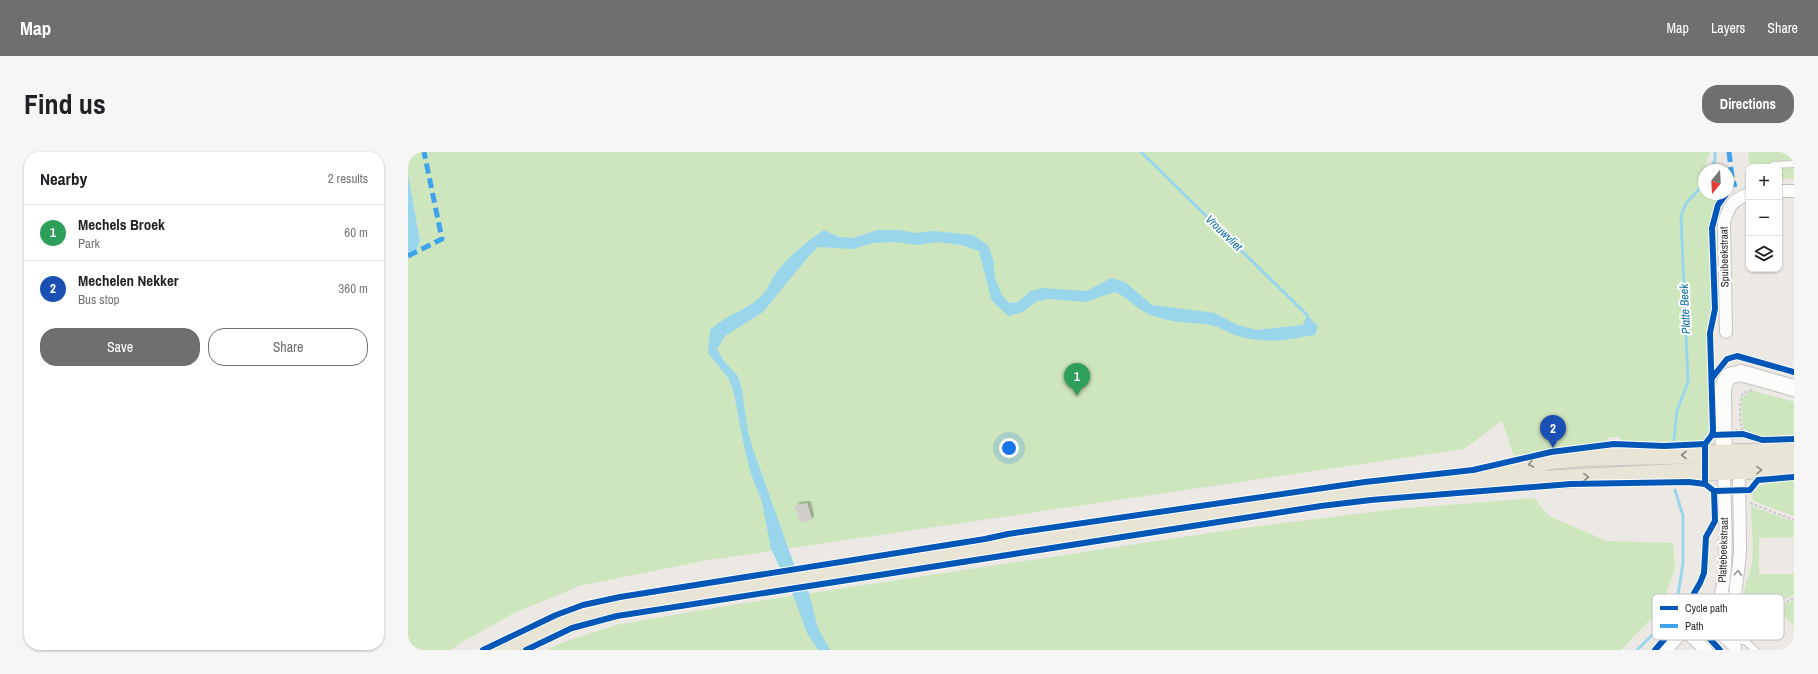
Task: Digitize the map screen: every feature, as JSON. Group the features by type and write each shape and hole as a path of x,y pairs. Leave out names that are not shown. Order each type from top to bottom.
{"main road":[{"path":"502,650 527,636 580,615 611,607 784,579 1344,494 1461,482 1480,483 1730,462 1794,452"},
{"path":"1730,462 1794,469"},
{"path":"512,650 565,621"}],"street":[{"path":"1782,191 1794,191"},
{"name":"Spuibeekstraat","path":"1726,332 1724,222 1728,209 1735,200 1746,195"},
{"path":"1730,462 1720,433 1723,389 1729,376 1741,373 1753,378 1794,388"},
{"name":"Plattebeekstraat","path":"1721,594 1726,553 1719,491 1730,462"},
{"name":"Plattebeekstraat","path":"1730,462 1740,551 1735,594"},
{"path":"1666,650 1675,640"},
{"path":"1695,640 1706,650"}],"lane":[{"path":"1782,165 1794,164"},
{"path":"1738,645 1755,650"}],"path":[{"path":"1715,501 1719,491 1703,464 1720,433 1743,434 1762,440"},
{"path":"1748,499 1750,502 1794,520"},
{"path":"1784,603 1794,598"}],"green space":[{"path":"408,152 1710,152 1706,164 1698,164 1698,200 1718,200 1712,212 1710,226 1712,309 1708,333 1710,429 1704,440 1698,442 1620,441 1620,437 1609,437 1608,443 1514,456 1502,421 1464,449 703,561 579,586 512,614 457,645 452,650 408,650 408,254 417,249 420,241 408,174"},
{"path":"1748,152 1794,152 1794,178 1782,179 1782,164 1750,164"},
{"path":"1754,391 1794,402 1794,437 1767,438 1747,433 1744,429 1742,421 1742,398 1748,392"},
{"path":"1777,480 1794,480 1794,516 1753,501 1751,492 1761,485"},
{"path":"1534,498 1549,516 1607,541 1673,543 1675,568 1666,594 1652,594 1652,617 1621,650 547,650 564,642 616,625 732,605 1236,529 1396,509"},
{"path":"1751,506 1794,522 1794,537 1759,538 1759,574 1794,574 1794,595 1784,600 1784,594 1744,594 1752,562 1753,541"},
{"path":"1794,600 1794,626 1784,615 1784,605"}],"water":[{"path":"408,174 420,241 417,249 408,254"},
{"path":"824,230 839,237 853,238 877,230 899,230 916,233 934,231 973,235 988,245 993,259 995,278 1002,295 1009,303 1018,302 1031,291 1042,288 1087,291 1111,278 1125,282 1152,305 1215,313 1237,325 1257,330 1303,325 1307,315 1318,326 1315,335 1267,341 1257,340 1237,336 1211,325 1158,318 1141,310 1125,297 1115,292 1085,302 1049,299 1037,301 1023,312 1009,316 991,299 979,251 961,245 938,242 918,245 895,242 873,243 853,249 818,247 763,312 725,336 717,349 724,361 738,376 742,390 748,432 754,452 795,567 809,593 818,628 830,650 818,650 807,633 794,597 771,549 762,502 751,474 745,451 733,389 728,378 708,353 710,330 723,320 757,300 765,292 774,275 786,261 804,244"}],"building":[{"path":"807,503 812,520 800,523 795,506"}],"waterway":[{"name":"Vrouwvliet","path":"1141,152 1307,315"},
{"name":"Platte Beek","path":"1713,164 1715,160 1715,152"},
{"name":"Platte Beek","path":"1674,440 1677,411 1688,382 1681,215 1687,202 1698,190"},
{"name":"Platte Beek","path":"1675,490 1683,516 1683,563 1678,594"},
{"name":"Platte Beek","path":"1637,650 1652,635"}],"marked path":[{"path":"408,256 442,239 424,152"},
{"path":"1729,152 1732,177 1735,187"}],"cycle path":[{"path":"1705,484 1705,444 1712,435 1713,430 1710,333 1715,309 1712,228 1718,205 1722,200"},
{"path":"1712,378 1727,359 1737,356 1794,372"},
{"path":"1712,435 1743,434 1762,440 1794,439"},
{"path":"483,650 556,615 583,605 620,597 985,539 1008,534 1365,482 1473,470 1551,452 1614,444 1664,446 1705,444"},
{"path":"1714,491 1750,490 1758,480 1794,477"},
{"path":"526,650 572,628 617,616 1321,506 1371,500 1571,484 1689,482 1705,484 1714,491 1715,521 1706,537 1704,573 1694,594"},
{"path":"1655,650 1664,640"},
{"path":"1711,640 1720,650"}],"place":[{"name":"Mechels Broek","path":"1077,396"},
{"name":"Mechelen Nekker","path":"1553,448"}]}
